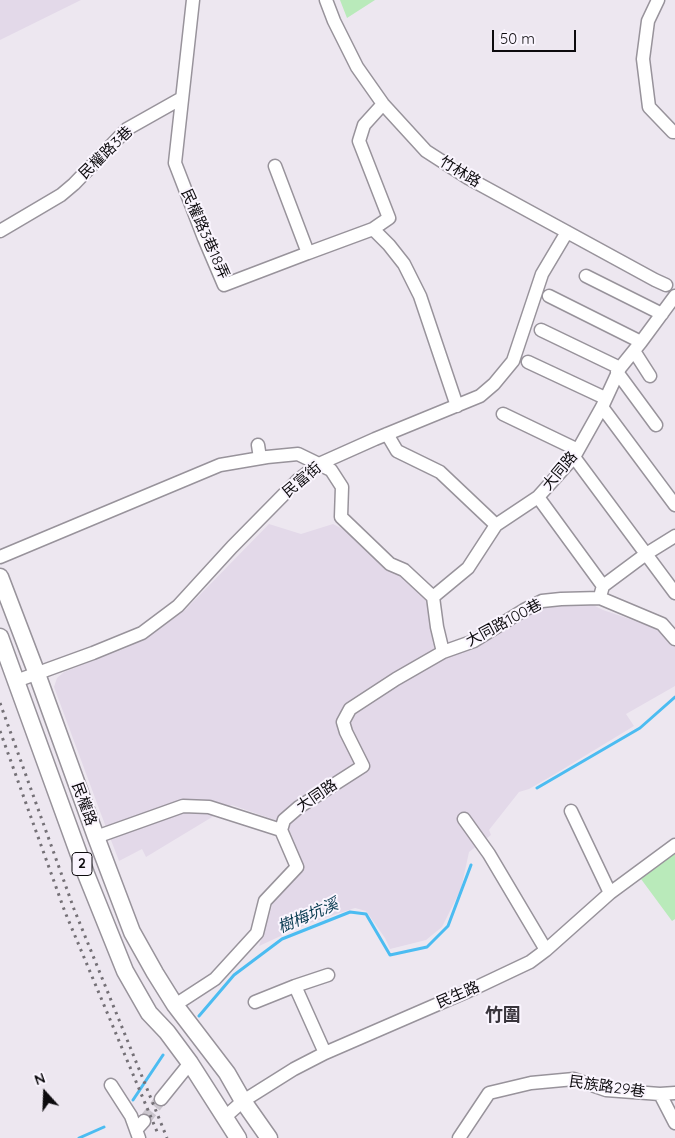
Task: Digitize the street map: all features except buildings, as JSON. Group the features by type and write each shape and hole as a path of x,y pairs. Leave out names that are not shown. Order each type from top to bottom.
{"main road":[{"name":"民權路","path":"0,577 132,932 175,1005 226,1073 269,1138"},
{"name":"民權路","path":"0,637 86,874 125,971 149,1013 174,1041 190,1063 238,1138"}],"street":[{"path":"182,98 193,0"},
{"name":"竹林路","path":"326,0 334,21 357,67 383,104 426,151 468,178 662,284"},
{"path":"658,0 648,21 643,59 650,107 675,132"},
{"name":"民權路3巷","path":"0,231 61,195 127,129 182,98"},
{"name":"民權路3巷18弄","path":"182,98 175,163 224,285 308,253"},
{"path":"276,166 308,253 373,229 389,218 359,141 364,125 383,104"},
{"path":"373,229 404,264 420,296 457,406"},
{"name":"民富街","path":"16,681 142,633 178,606 298,480 319,464 480,396 494,384 513,361 542,274 567,232"},
{"path":"586,276 662,314"},
{"path":"549,296 637,347 650,376"},
{"name":"大同路","path":"433,597 468,568 496,525 538,497 576,454 619,370 675,296"},
{"path":"541,330 619,370 656,425"},
{"path":"528,362 604,402 675,505"},
{"path":"503,414 576,454 675,593"},
{"path":"387,434 396,451 440,472 496,525"},
{"path":"258,445 260,458"},
{"path":"0,557 220,465 298,454 331,470 342,487 340,517 390,564 404,570 433,597 443,652"},
{"path":"538,497 602,592 646,554 675,536"},
{"name":"大同路100巷","path":"443,652 474,641 542,601 602,592 662,624 675,639"},
{"name":"大同路","path":"281,830 284,820 299,807 362,766 343,722 350,709 396,679 443,652"},
{"path":"96,837 184,806 209,807 281,830 297,867 265,901 257,933 215,979 175,1005"},
{"path":"571,811 610,893"},
{"path":"464,819 489,854 546,950"},
{"name":"民生路","path":"224,1118 244,1101 324,1052 475,988 530,962 610,893 675,845"},
{"path":"255,1002 328,975"},
{"path":"295,986 324,1052"},
{"path":"161,1100 190,1063"},
{"name":"民族路29巷","path":"459,1138 489,1093 531,1083 574,1079 606,1090 660,1094 675,1093"},
{"path":"111,1085 138,1128"},
{"path":"660,1094 675,1123"}],"shaded area":[{"path":"0,0 81,0 0,40"},
{"path":"269,524 301,534 333,524 352,534 404,575 429,601 445,657 472,650 532,611 545,605 589,603 603,610 662,630 675,645 675,686 626,714 634,726 529,789 519,792 489,830 491,835 469,852 461,889 442,927 426,940 390,949 385,938 366,911 355,908 309,923 259,946 274,899 299,874 301,864 287,829 275,820 232,805 146,857 142,849 119,861 101,814 54,687 57,678 64,672 126,648 154,633 186,609"}],"green space":[{"path":"340,0 375,0 347,18"},
{"path":"675,850 675,919 672,921 641,879"}],"waterway":[{"name":"樹梅坑溪","path":"537,788 640,728 675,697"},
{"name":"樹梅坑溪","path":"199,1016 234,975 282,939 350,912 366,914 390,955 427,947 448,926 471,865"},
{"name":"樹梅坑溪","path":"133,1100 163,1055"},
{"name":"樹梅坑溪","path":"79,1138 104,1127"}],"tunnel":[{"path":"144,1121 161,1099"}],"railway":[{"path":"0,703 74,909 167,1138"},
{"path":"0,731 65,912 158,1134"}],"district":[{"name":"竹圍","path":"503,1016"}]}
